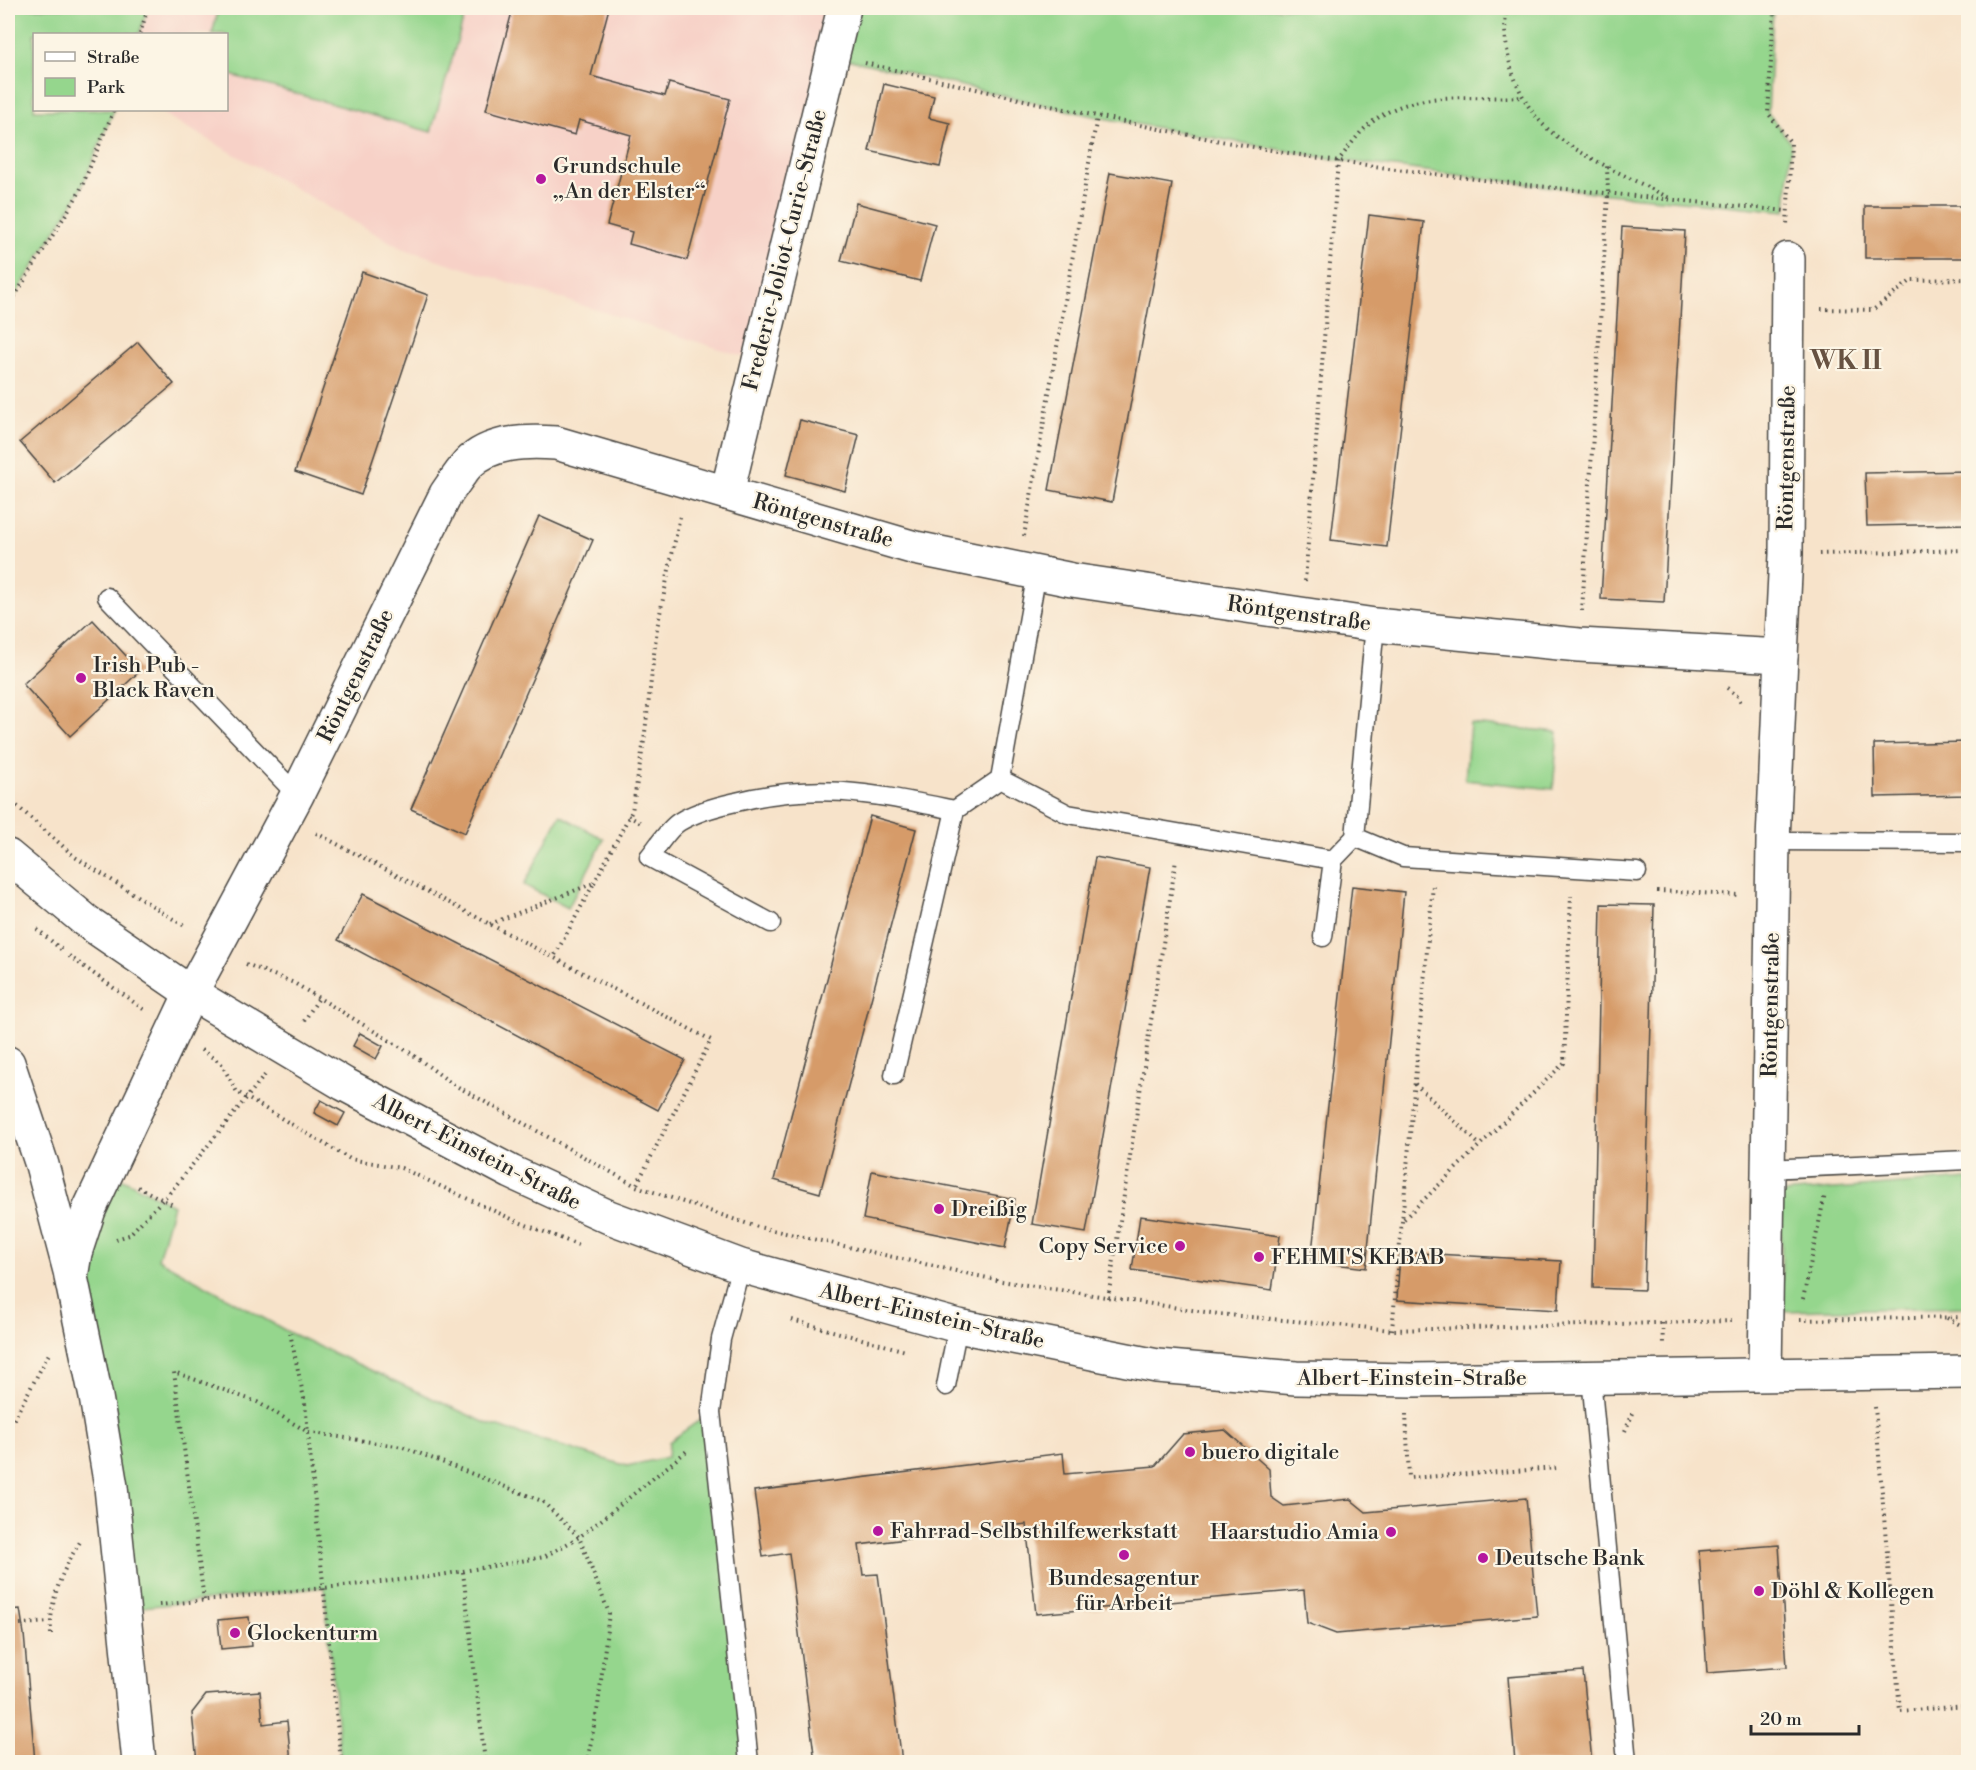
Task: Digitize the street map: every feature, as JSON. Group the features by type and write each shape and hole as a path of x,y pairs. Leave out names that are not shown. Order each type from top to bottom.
{"street":[{"name":"Frederic-Joliot-Curie-Straße","path":"727,493 844,8"},
{"name":"Röntgenstraße","path":"1765,1374 1764,1320 1773,841 1786,554 1788,259"},
{"name":"Röntgenstraße","path":"73,1265 89,1210 190,993 297,795 446,494 470,462 498,446 527,441 556,443 915,548 1202,601 1375,625 1580,645 1781,656"},
{"name":"Albert-Einstein-Straße","path":"8,856 86,921 190,993 344,1084 511,1172 609,1217 741,1266 958,1326 1157,1366 1296,1378 1412,1380 1968,1372"},
{"path":"8,1063 73,1265 111,1487 139,1762"}],"lane":[{"path":"894,1075 954,810 1000,779 1028,570"},
{"path":"107,597 297,795"},
{"path":"1323,937 1333,860 1355,837 1375,625"},
{"path":"1000,779 1068,814 1333,860"},
{"path":"771,923 650,857 679,822 719,806 765,794 825,789 880,795 954,810"},
{"path":"1355,837 1403,857 1637,872"},
{"path":"1773,841 1968,842"},
{"path":"1768,1168 1968,1160"},
{"path":"741,1266 721,1339 712,1425 749,1762"},
{"path":"946,1386 958,1326"},
{"path":"1591,1377 1627,1762"}],"path":[{"path":"140,33 148,8"},
{"path":"1507,8 1506,51 1523,98 1538,120 1565,141 1607,166 1673,200"},
{"path":"1774,8 1768,113 1791,143 1787,211 1788,259"},
{"path":"832,56 1097,117 1338,161 1608,194 1787,211"},
{"path":"1303,614 1338,161 1362,131 1389,112 1424,98 1523,98"},
{"path":"8,307 79,193 114,111"},
{"path":"1028,570 1097,117"},
{"path":"1580,645 1608,194 1607,166"},
{"path":"1789,309 1873,310 1912,280 1968,279"},
{"path":"554,957 632,810 659,617 681,513 692,516"},
{"path":"1786,554 1968,550"},
{"path":"1723,685 1738,696 1748,715"},
{"path":"8,798 75,857 241,962 294,983 412,1054 451,1083 636,1185 754,1226 1001,1281 1218,1314 1392,1330 1764,1320"},
{"path":"308,828 711,1040 636,1185"},
{"path":"1108,1298 1180,833"},
{"path":"1392,1330 1435,859"},
{"path":"1403,1220 1564,1063 1573,868"},
{"path":"1637,872 1648,887 1659,892 1746,895"},
{"path":"490,924 594,884"},
{"path":"1415,1084 1480,1145"},
{"path":"73,1265 129,1234 172,1190 246,1098"},
{"path":"1831,1167 1799,1320 1968,1317"},
{"path":"1946,1317 1968,1329"},
{"path":"290,1333 305,1403 341,1762"},
{"path":"8,1430 52,1347"},
{"path":"204,1600 174,1372 257,1402 308,1432 403,1447 542,1501 579,1537 609,1613 598,1706 587,1762"},
{"path":"1875,1406 1900,1711 1968,1706"},
{"path":"1406,1407 1409,1479 1558,1468"},
{"path":"125,1609 463,1572 544,1557 579,1537 663,1471 712,1425"},
{"path":"51,1634 50,1622 58,1584 82,1540"},
{"path":"463,1572 485,1762"},
{"path":"8,1625 50,1622"}],"shaded area":[{"name":"Grundschule „An der Elster“","path":"149,8 843,8 758,361 401,248 158,111 228,111 228,33 140,33"}],"green space":[{"path":"8,8 148,8 139,33 33,33 33,111 114,111 79,193 8,307"},
{"path":"219,8 432,8 464,17 431,132 228,74 228,33 212,33"},
{"path":"845,8 1773,8 1768,113 1791,143 1786,211 1608,194 1339,160 1097,117 833,56"},
{"path":"1470,724 1558,732 1553,789 1465,780"},
{"path":"560,815 604,839 568,908 524,885"},
{"path":"121,1178 173,1205 158,1259 290,1333 488,1424 627,1466 668,1457 669,1442 711,1412 749,1762 341,1762 324,1587 125,1609 75,1253"},
{"path":"1968,1179 1968,1307 1782,1311 1781,1193"}],"building":[{"path":"513,8 609,8 591,76 665,96 669,83 730,99 687,260 629,244 632,232 607,225 631,135 579,120 575,135 486,110"},
{"path":"884,84 934,96 929,118 950,123 940,167 869,151"},
{"path":"1110,173 1172,184 1112,502 1049,490"},
{"path":"856,203 935,224 920,281 841,261"},
{"path":"1865,206 1968,206 1968,258 1865,258"},
{"path":"1369,215 1424,222 1387,547 1331,540"},
{"path":"1622,227 1685,231 1664,602 1601,599"},
{"path":"362,272 428,295 361,495 295,472"},
{"path":"138,342 174,384 55,483 20,442"},
{"path":"800,420 859,435 845,491 786,475"},
{"path":"1968,471 1968,524 1867,526 1865,473"},
{"path":"539,516 593,540 465,833 411,809"},
{"name":"Irish Pub - Black Raven","path":"93,620 140,671 70,736 23,684"},
{"path":"1968,742 1968,795 1875,797 1874,744"},
{"path":"870,816 916,829 820,1193 774,1180"},
{"path":"1095,857 1150,867 1086,1233 1032,1224"},
{"path":"1352,886 1404,892 1366,1268 1311,1261"},
{"path":"363,894 685,1060 658,1110 338,940"},
{"path":"1601,904 1654,905 1644,1290 1593,1288"},
{"path":"360,1033 383,1046 376,1059 353,1046"},
{"path":"321,1100 345,1113 338,1126 314,1113"},
{"name":"Dreißig","path":"872,1171 1015,1199 1005,1248 863,1219"},
{"path":"1140,1216 1280,1236 1272,1290 1132,1270"},
{"path":"1400,1252 1561,1261 1558,1310 1397,1300"},
{"path":"1225,1430 1269,1469 1271,1497 1284,1506 1350,1499 1366,1512 1526,1498 1537,1616 1336,1634 1307,1623 1304,1590 1036,1614 1026,1524 859,1545 863,1575 878,1574 902,1762 815,1762 789,1553 763,1557 754,1491 1063,1453 1065,1474 1155,1466 1183,1434"},
{"path":"1779,1545 1787,1667 1707,1673 1699,1551"},
{"path":"20,1609 35,1762 8,1762 8,1610"},
{"name":"Glockenturm","path":"249,1617 252,1646 221,1649 218,1620"},
{"path":"1583,1671 1592,1762 1515,1762 1508,1677"},
{"path":"260,1691 263,1724 287,1721 291,1762 197,1762 192,1713 206,1695"}],"place":[{"name":"Grundschule „An der Elster“","path":"541,179"},
{"name":"Irish Pub - Black Raven","path":"81,678"},
{"name":"Dreißig","path":"939,1209"},
{"name":"Copy Service","path":"1180,1246"},
{"name":"FEHMI'S KEBAB","path":"1259,1257"},
{"name":"buero digitale","path":"1190,1452"},
{"name":"Fahrrad-Selbsthilfewerkstatt","path":"878,1531"},
{"name":"Haarstudio Amia","path":"1391,1532"},
{"name":"Bundesagentur für Arbeit","path":"1124,1555"},
{"name":"Deutsche Bank","path":"1483,1558"},
{"name":"Döhl & Kollegen","path":"1759,1591"},
{"name":"Glockenturm","path":"235,1633"}],"district":[{"name":"WK II","path":"1846,361"}]}
